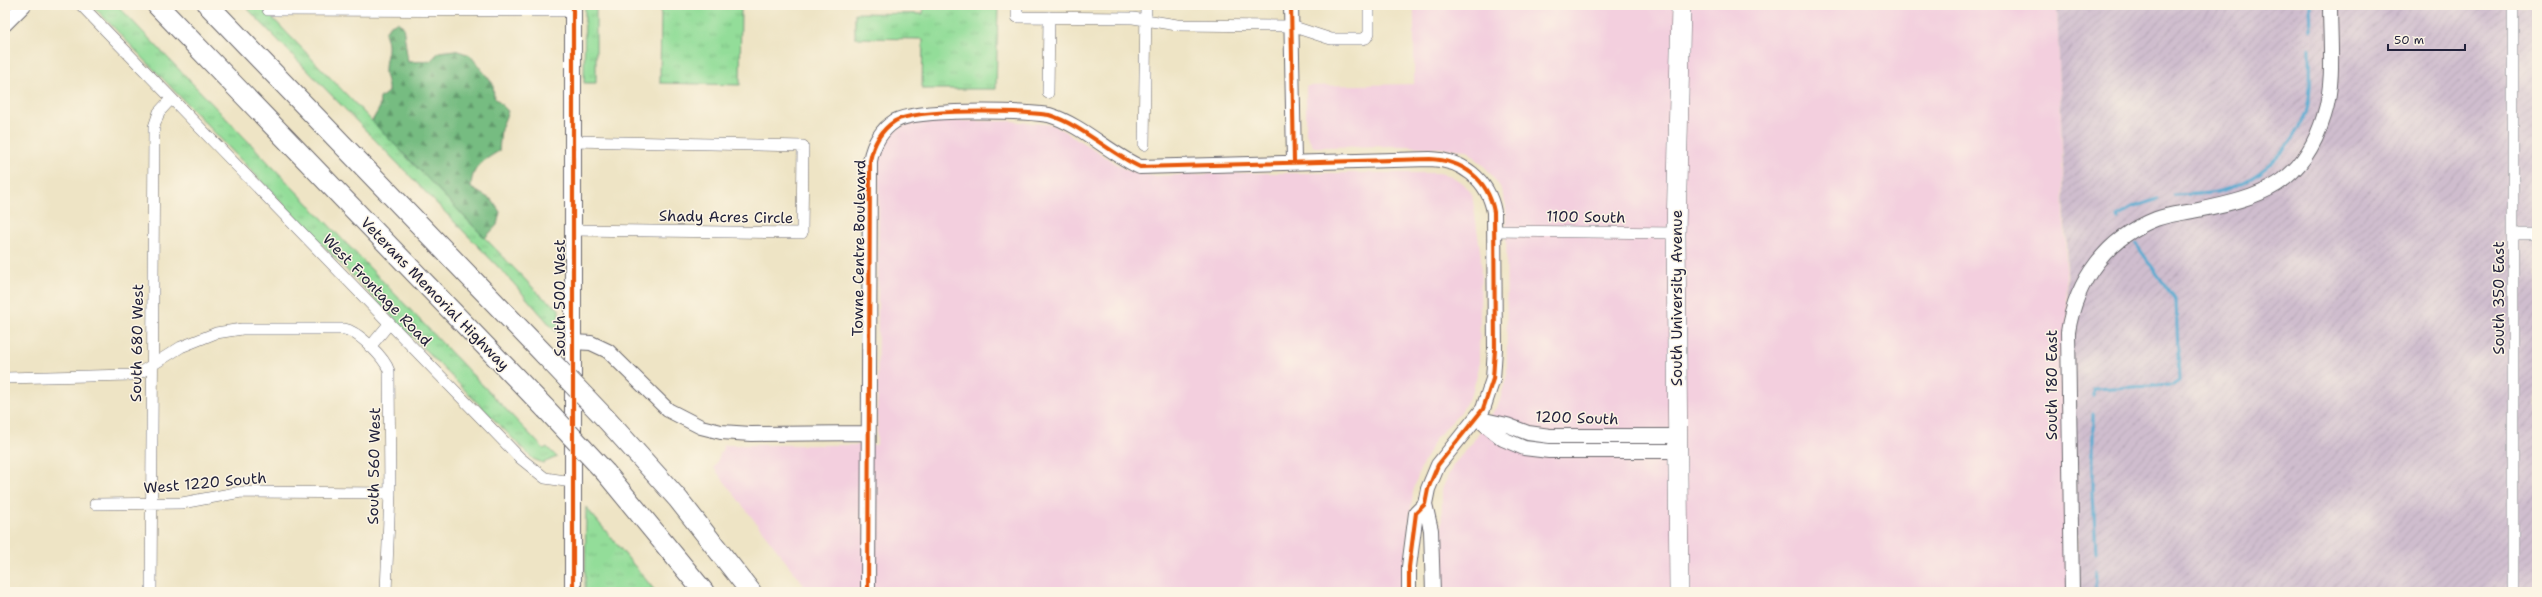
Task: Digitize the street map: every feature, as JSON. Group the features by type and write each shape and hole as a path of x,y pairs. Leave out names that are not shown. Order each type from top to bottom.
{"highway":[{"name":"Veterans Memorial Highway","path":"157,5 606,473 704,592"},
{"path":"208,5 606,419 697,522 751,592"},
{"name":"South University Avenue","path":"1679,592 1679,444 1676,233 1681,5"}],"main road":[{"name":"South 500 West","path":"572,592 573,8"}],"street":[{"path":"5,24 24,5"},
{"name":"West Frontage Road","path":"81,5 389,324 532,469 552,480 572,482"},
{"path":"1017,5 1017,17 1146,20 1177,25 1291,26 1331,39 1366,38 1369,33 1369,5"},
{"path":"1144,145 1146,5"},
{"path":"1290,5 1294,161"},
{"name":"South 180 East","path":"2072,592 2068,332 2075,300 2091,269 2117,242 2156,218 2250,199 2279,184 2303,159 2312,145 2325,115 2330,85 2330,5"},
{"name":"South 350 East","path":"2513,5 2513,592"},
{"path":"268,10 321,8 573,8"},
{"path":"1048,93 1049,17"},
{"name":"South 680 West","path":"151,592 151,365 154,127 159,112 171,99"},
{"name":"Towne Centre Boulevard","path":"868,592 870,291 869,169 876,141 885,129 895,121 923,113 1041,114 1062,119 1115,155 1140,167 1220,166 1294,161 1430,159 1456,163 1473,173 1488,192 1494,212 1495,370 1490,393 1477,418 1438,465 1428,489 1425,504 1416,513 1410,554 1409,592"},
{"name":"Shady Acres Circle","path":"573,141 803,146 802,233 573,230"},
{"name":"1100 South","path":"1495,231 1676,233"},
{"path":"2514,234 2537,234"},
{"path":"370,347 389,324"},
{"name":"South 560 West","path":"5,378 131,375 204,337 242,329 344,329 355,333 384,362 389,371 390,493 386,592"},
{"name":"South 500 West","path":"572,342 591,344 608,351 668,410 679,417 710,430 751,434 868,433"},
{"path":"1477,418 1503,439 1524,448 1549,451 1679,444"},
{"name":"1200 South","path":"1477,418 1507,425 1528,433 1550,436 1679,444"},
{"name":"West 1220 South","path":"95,504 193,502 241,492 390,493"},
{"path":"1425,504 1431,530 1433,592"}],"shaded area":[{"path":"1414,5 2057,5 2068,332 2072,592 1441,592 1442,489 1453,465 1472,443 1499,403 1507,375 1506,205 1500,187 1487,169 1467,150 1406,146 1314,147 1306,134 1306,86 1414,84"},
{"path":"2057,5 2537,5 2537,592 2079,592"},
{"path":"926,121 1010,121 1054,125 1126,170 1152,176 1237,173 1439,173 1451,176 1464,184 1472,194 1481,256 1479,368 1472,393 1460,413 1435,439 1420,470 1413,492 1407,543 1404,592 809,592 714,468 724,445 877,445 879,155 886,141 894,131 906,125"}],"green space":[{"path":"92,5 117,5 544,449 547,447 557,457 543,463 533,459 363,287"},
{"path":"244,5 260,5 541,296 559,309 559,335 507,276"},
{"path":"585,5 596,5 596,83 584,83"},
{"path":"661,5 741,5 740,85 660,83"},
{"path":"924,5 998,5 996,89 922,89 923,39 855,38 855,13 923,14"},
{"path":"397,22 403,26 408,62 430,61 439,52 455,50 470,55 493,84 494,97 508,111 501,129 499,151 479,165 473,175 471,188 492,200 500,212 497,225 485,238 372,121 379,109 380,98 388,92 385,64 388,44 385,33 389,26"},
{"path":"586,507 656,592 585,592"}],"waterway":[{"path":"2310,5 2311,29"},
{"path":"2173,195 2210,193 2230,188 2245,182 2271,164 2292,140 2306,112 2310,89 2310,48"},
{"path":"2118,219 2117,217 2134,207 2158,199"},
{"path":"2093,396 2093,389 2173,385 2179,381 2176,301 2136,244"},
{"path":"2093,413 2093,494 2096,553"},
{"path":"2095,592 2096,571"}],"cycle path":[{"path":"573,5 573,592"},
{"path":"1291,5 1294,161"},
{"path":"868,592 870,161 878,138 895,121 907,117 946,112 1016,112 1049,115 1073,125 1117,154 1140,167 1430,159 1453,163 1463,168 1480,181 1491,200 1494,212 1495,349 1493,379 1483,409 1438,465 1428,489 1425,504 1416,513 1409,567 1409,592"}]}
